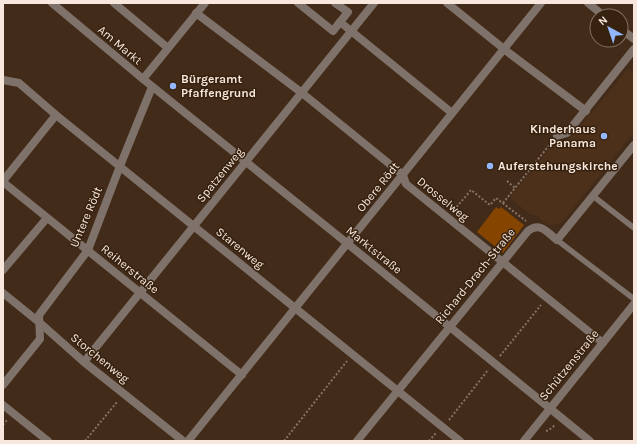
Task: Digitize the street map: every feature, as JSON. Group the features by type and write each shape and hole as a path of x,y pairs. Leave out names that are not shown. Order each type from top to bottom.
{"street":[{"name":"Am Markt","path":"52,3 143,79 168,48"},
{"path":"114,3 168,48 204,3"},
{"path":"298,3 333,31 348,12 335,3"},
{"name":"Spatzenweg","path":"84,362 374,3"},
{"path":"447,3 504,49 586,111"},
{"name":"Obere Rödt","path":"188,441 541,3"},
{"name":"Drosselweg","path":"196,13 302,93 403,175 406,184 603,342"},
{"path":"340,22 352,30 452,112"},
{"path":"557,136 567,133 586,111 634,48"},
{"name":"Marktstraße","path":"143,79 590,441"},
{"name":"Starenweg","path":"3,80 19,83 56,115 460,441"},
{"name":"Untere Rödt","path":"3,386 40,338 39,314 88,250 152,87"},
{"path":"3,182 56,115"},
{"path":"558,240 633,149"},
{"name":"Reiherstraße","path":"3,182 242,375"},
{"path":"3,270 47,218"},
{"name":"Richard-Drach-Straße","path":"357,441 532,227 541,227 558,240"},
{"name":"Storchenweg","path":"3,294 40,323 84,362 183,441"},
{"name":"Schützenstraße","path":"524,441 634,304"},
{"path":"3,405 48,441"}],"lane":[{"path":"593,196 634,228"},
{"path":"558,240 634,299"}],"path":[{"path":"503,203 557,136"},
{"path":"507,181 515,188"},
{"path":"448,218 471,190 490,206 496,198 532,227"},
{"path":"284,441 352,354"},
{"path":"85,441 124,393"}],"shaded area":[{"path":"628,69 634,74 634,132 564,220 559,224 552,225 545,223 536,215 531,215 510,198 558,138 566,143"},
{"path":"496,207 499,209 501,207 524,225 503,253 477,232"}],"place":[{"name":"Bürgeramt Pfaffengrund","path":"173,86"},
{"name":"Kinderhaus Panama","path":"604,136"},
{"name":"Auferstehungskirche","path":"490,166"}]}
